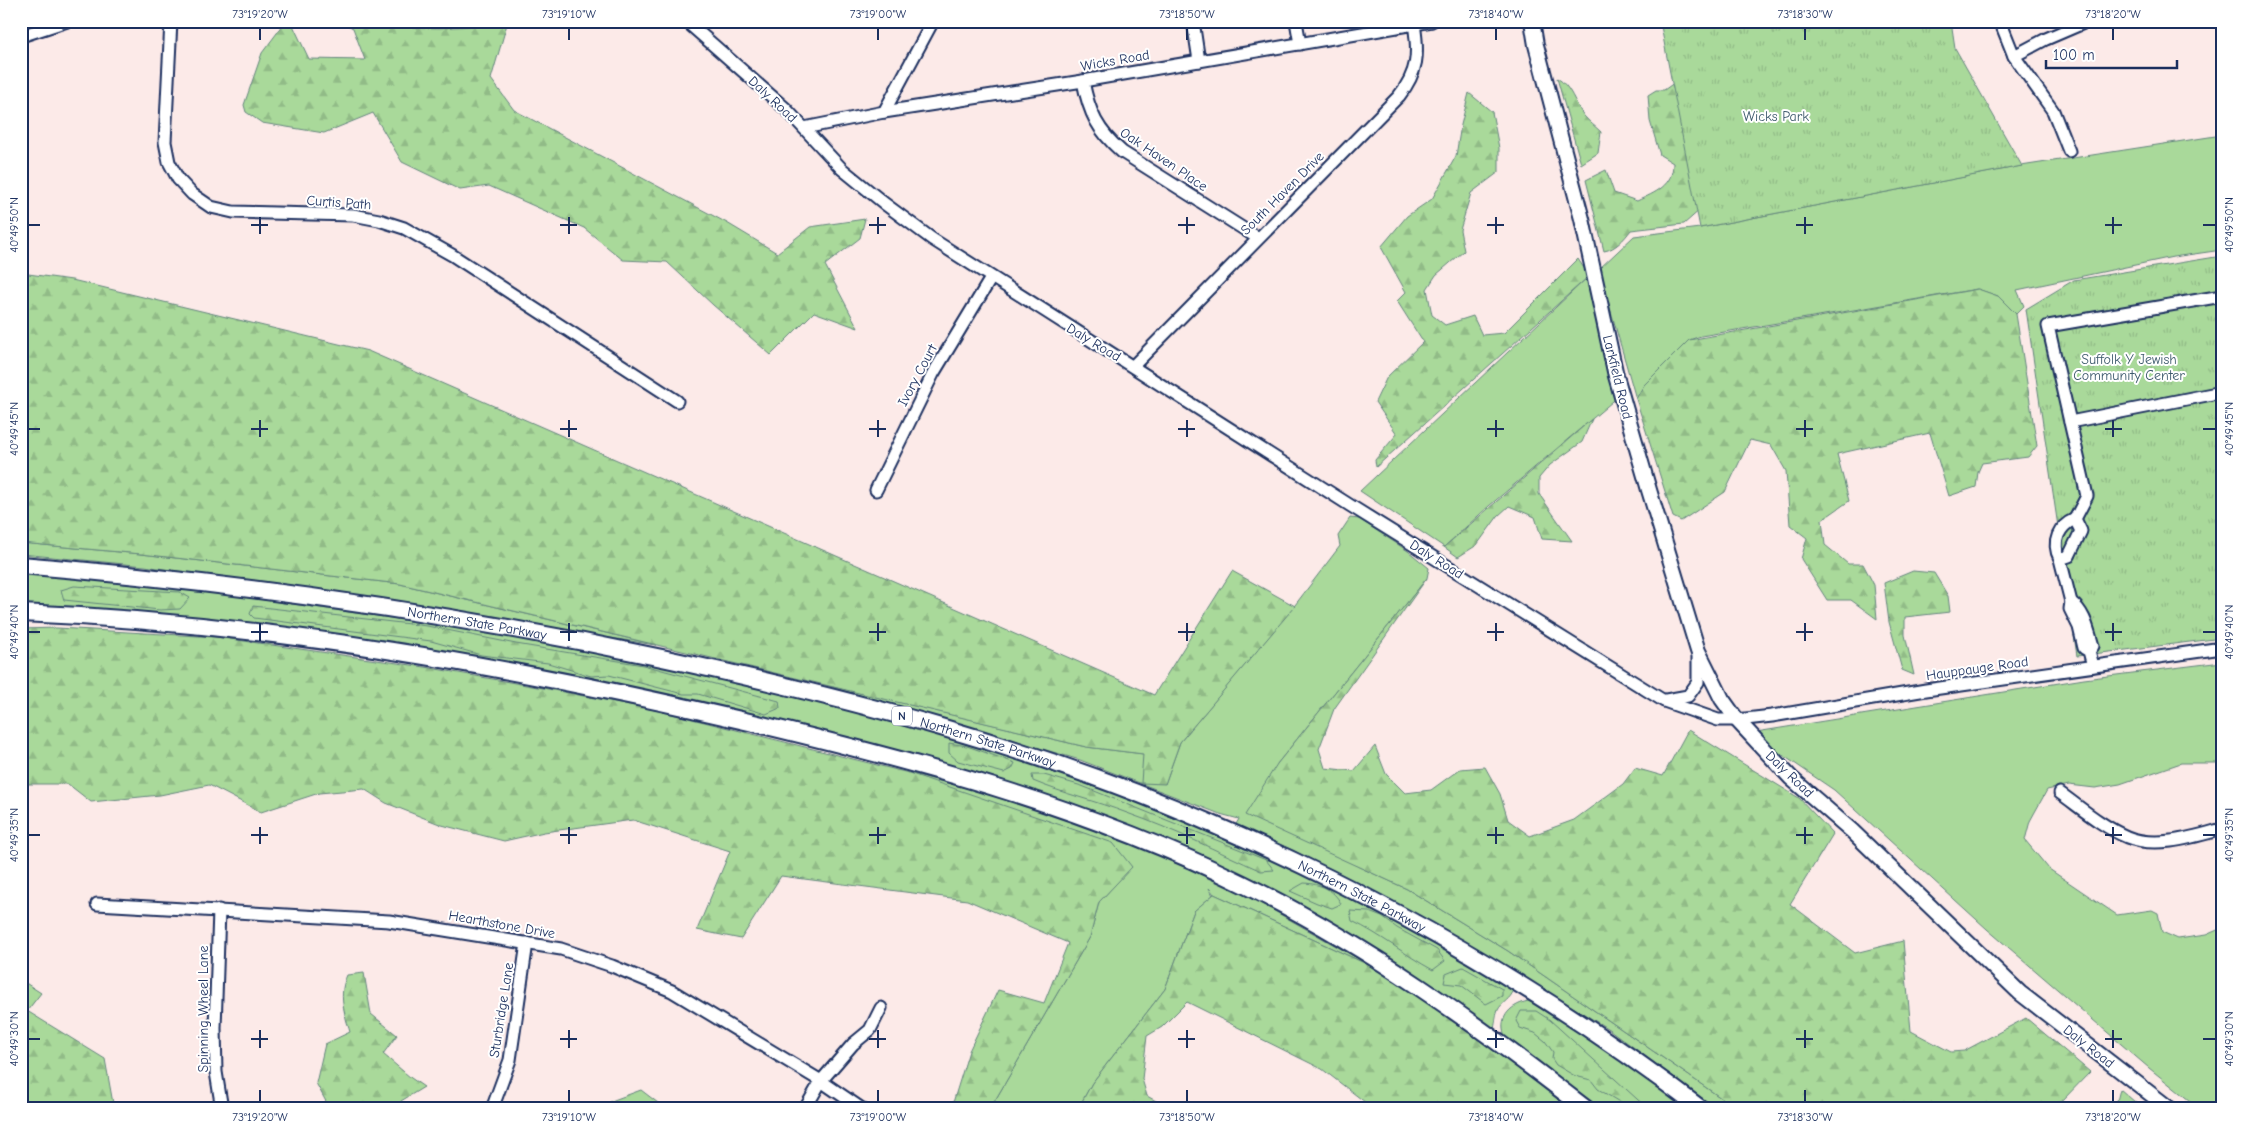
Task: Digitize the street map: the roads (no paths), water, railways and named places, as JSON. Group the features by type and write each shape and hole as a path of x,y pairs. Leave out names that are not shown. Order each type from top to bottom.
{"highway":[{"name":"Northern State Parkway","path":"21,565 119,573 274,591 431,614 526,631 753,678 909,718 1001,745 1093,776 1203,819 1300,863 1367,897 1468,953 1539,996 1644,1067 1700,1109"},
{"path":"21,613 157,621 286,635 486,666 634,696 801,734 947,772 1040,800 1186,858 1246,885 1332,931 1440,999 1505,1046 1586,1109"}],"main road":[{"name":"Larkfield Road","path":"1532,21 1536,45 1582,219 1616,376 1698,652 1722,699 1737,720"},
{"name":"Daly Road","path":"1737,720 1791,778 1852,831 2020,993 2170,1109"}],"street":[{"path":"21,36 67,21"},
{"name":"Curtis Path","path":"171,21 165,142 169,162 178,179 192,194 211,207 233,212 353,215 379,220 404,228 452,255 677,401"},
{"name":"Daly Road","path":"686,21 786,108 842,168 885,204 932,239 1351,506 1664,700 1718,720 1737,720"},
{"path":"884,112 933,21"},
{"path":"1193,21 1199,61"},
{"path":"1296,21 1300,44"},
{"name":"Wicks Road","path":"804,128 884,112 1084,81 1432,21"},
{"path":"2000,21 2014,56 2029,80 2053,111 2069,151"},
{"path":"2014,56 2046,39 2088,21"},
{"name":"South Haven Drive","path":"1133,366 1399,96 1410,82 1417,60 1414,24"},
{"name":"Oak Haven Place","path":"1084,81 1087,102 1093,117 1106,138 1122,152 1258,238"},
{"name":"Ivory Court","path":"876,490 933,374 991,278"},
{"path":"2093,666 2089,651 2092,646 2087,624 2077,606 2071,602 2060,559 2056,552 2056,539 2064,524 2075,519 2087,496 2048,326 2222,296"},
{"path":"2070,422 2222,392"},
{"path":"2060,559 2069,556 2081,531 2075,519"},
{"name":"Hauppauge Road","path":"1737,720 2222,648"},
{"path":"1664,700 1688,696 1698,682 1698,652"},
{"path":"2060,793 2113,830 2130,838 2168,842 2222,829"},
{"name":"Hearthstone Drive","path":"98,904 389,921 561,950 612,966 672,992 821,1081 862,1109"},
{"name":"Spinning Wheel Lane","path":"219,910 215,1028 216,1072 222,1109"},
{"name":"Sturbridge Lane","path":"492,1109 510,1060 527,943"},
{"path":"805,1109 821,1081 853,1044 870,1030 882,1008"}],"park label":[{"name":"Wicks Park","path":"1776,116"},
{"name":"Suffolk Y Jewish Community Center","path":"2129,368"}]}
